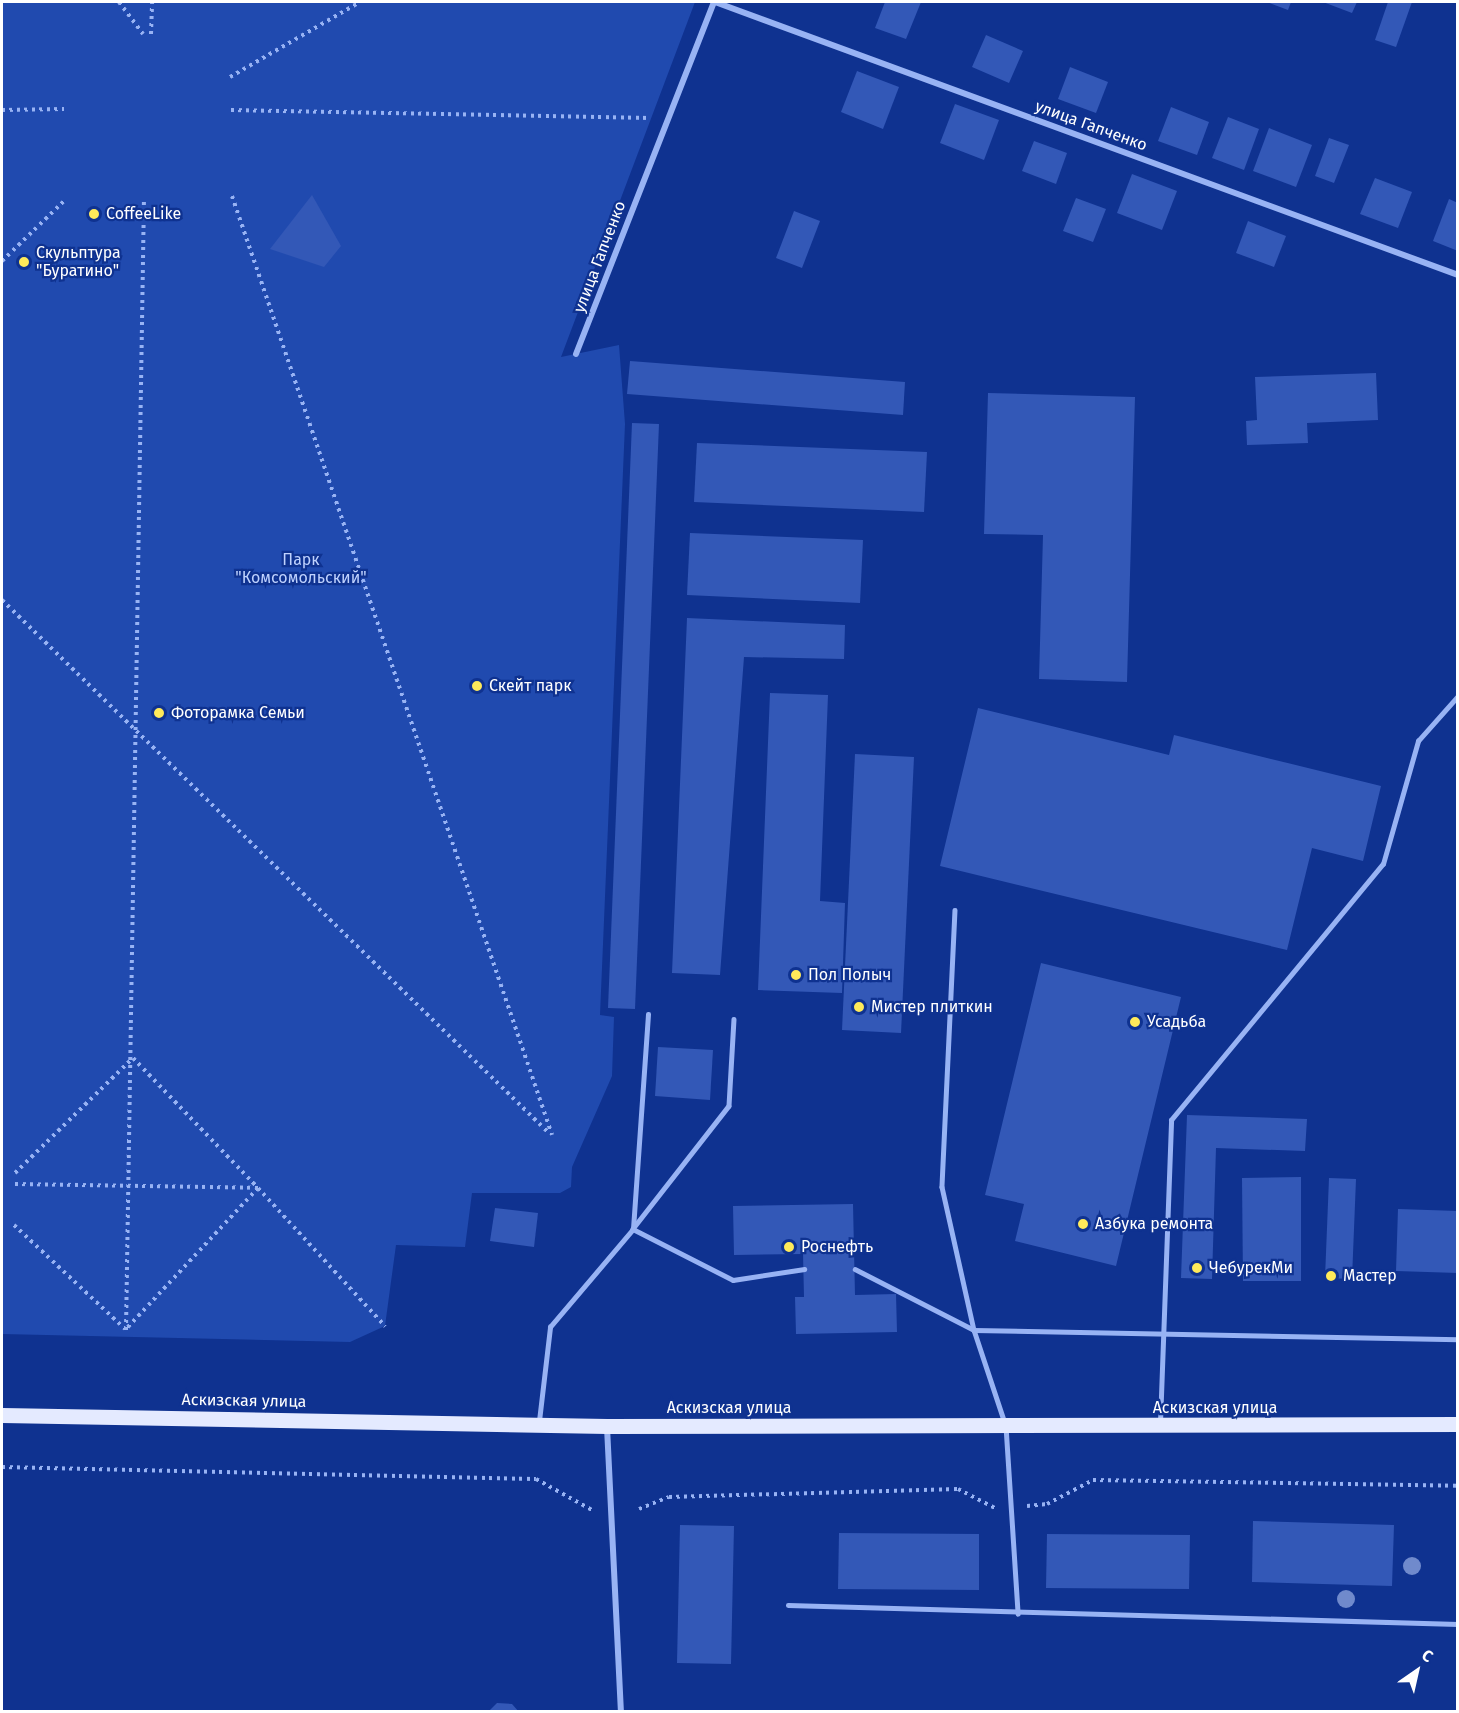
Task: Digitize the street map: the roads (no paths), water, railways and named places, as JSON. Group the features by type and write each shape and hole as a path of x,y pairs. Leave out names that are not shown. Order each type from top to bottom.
{"main road":[{"name":"Аскизская улица","path":"2,1415 607,1426 1458,1424"}],"street":[{"name":"улица Гапченко","path":"576,354 715,2 1458,275"},
{"path":"607,1426 621,1712"}],"lane":[{"path":"1160,1426 1160,1334 1171,1120 1383,864 1418,741 1458,696"},
{"path":"955,910 942,1187 974,1329 1006,1426 1018,1614"},
{"path":"633,1229 648,1015"},
{"path":"538,1425 550,1327 633,1229 729,1106 734,1019"},
{"path":"633,1229 733,1280 804,1269"},
{"path":"855,1269 974,1329 1458,1339"},
{"path":"788,1605 1018,1614 1458,1624"}],"place":[{"name":"CoffeeLike","path":"94,214"},
{"name":"Скульптура \"Буратино\"","path":"24,262"},
{"name":"Скейт парк","path":"477,686"},
{"name":"Фоторамка Семьи","path":"159,713"},
{"name":"Пол Полыч","path":"796,975"},
{"name":"Мистер плиткин","path":"859,1007"},
{"name":"Усадьба","path":"1135,1022"},
{"name":"Азбука ремонта","path":"1083,1224"},
{"name":"Роснефть","path":"789,1247"},
{"name":"ЧебурекМи","path":"1197,1268"},
{"name":"Мастер","path":"1331,1276"}],"park label":[{"name":"Парк \"Комсомольский\"","path":"301,569"}]}
